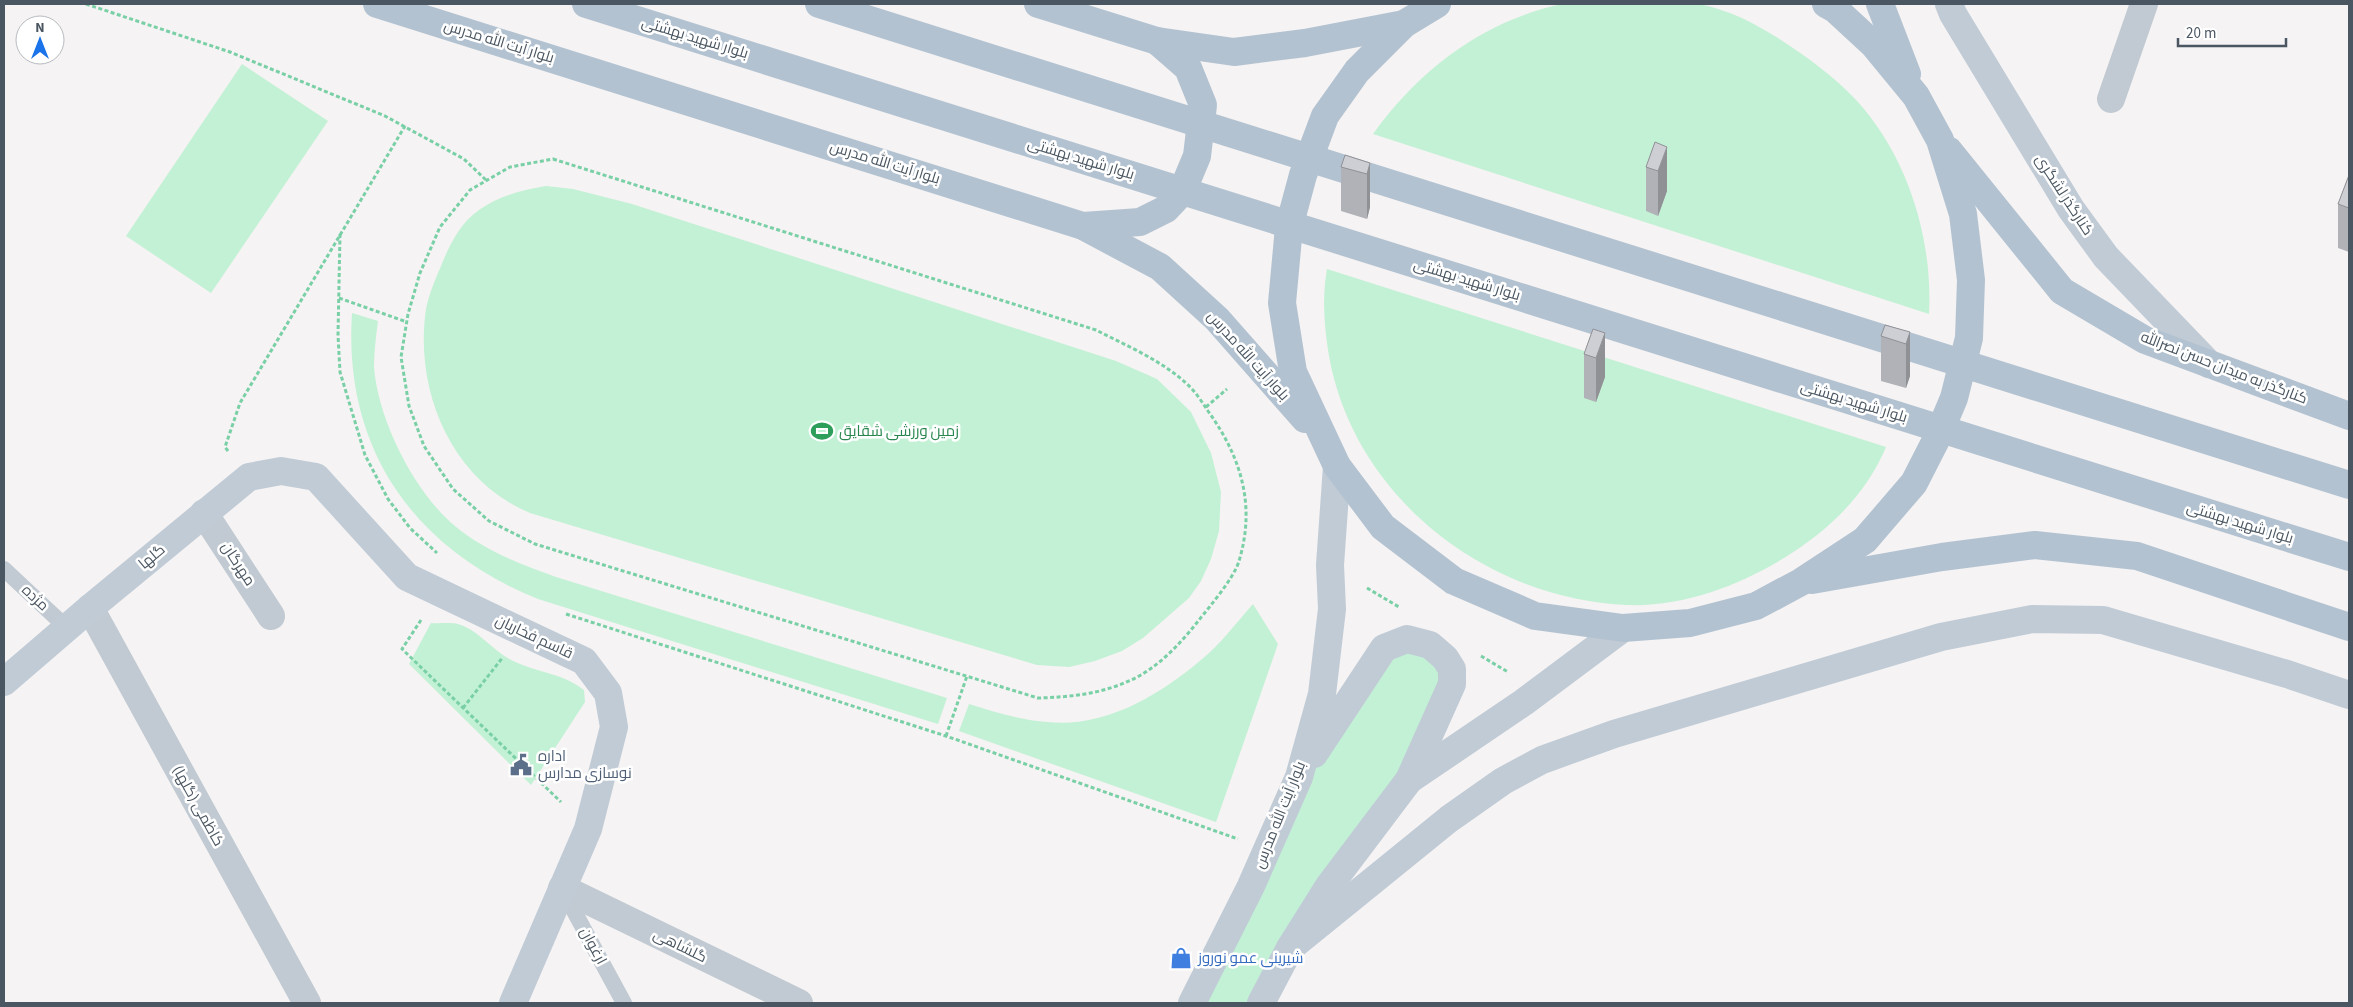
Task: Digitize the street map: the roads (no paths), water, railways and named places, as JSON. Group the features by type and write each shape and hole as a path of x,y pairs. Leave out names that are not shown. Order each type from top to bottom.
{"main road":[{"name":"بلوار آیت الله مدرس","path":"377,4 1083,226 1160,267 1216,319 1323,439"},
{"name":"بلوار شهید بهشتی","path":"586,4 2349,557"},
{"path":"819,4 2349,485"},
{"path":"1038,4 1158,41 1234,52 1305,43 1404,24"},
{"path":"1437,4 1404,24 1357,71 1325,116 1303,175 1289,227 1282,303 1293,372 1337,466 1383,527 1454,581 1535,616 1623,628 1690,623 1756,606 1801,582 1865,540 1914,483 1938,436 1954,398 1969,338 1971,280 1963,214 1940,140 1916,96 1880,4"},
{"path":"1826,4 1835,9 1874,45 1916,96"},
{"name":"کنارگذر لشگری","path":"1949,4 1953,14 2071,209 2106,256 2209,364"},
{"path":"1083,226 1140,222 1166,209 1186,185 1197,156 1203,104 1188,68 1158,41"},
{"name":"کنارگذر به میدان حسن نصرالله","path":"1940,140 2062,291 2145,340 2349,416"},
{"name":"بلوار آیت الله مدرس","path":"1192,1003 1266,850 1299,776 1322,694 1332,609 1330,565 1337,466"},
{"name":"گلها","path":"4,682 248,477 281,471 316,477"},
{"name":"قاسم فخاریان","path":"316,477 407,577 584,661 608,693 614,727 588,829 513,1003"},
{"path":"1801,582 1942,558 2035,545 2138,556 2349,627"},
{"path":"1290,948 1449,819 1503,781 1542,760 1614,734 1941,637 2032,619 2103,620 2287,674 2349,695"},
{"path":"1409,780 1524,702 1623,628"},
{"path":"1261,1003 1290,948 1328,886 1409,780 1452,684 1452,669 1445,658 1430,645 1407,639 1384,648 1299,776"}],"street":[{"path":"2110,99 2144,4"},
{"name":"مهرگان","path":"204,513 271,616"},
{"name":"کاظمی (گلها)","path":"90,608 307,1003"},
{"name":"گلشاهی","path":"562,888 799,1003"}],"lane":[{"name":"مژده","path":"4,569 67,628"},
{"name":"ارغوان","path":"562,888 624,1003"}],"place":[{"name":"زمین ورزشی شقایق","path":"822,431"},
{"name":"اداره نوسازی مدارس","path":"521,765"},
{"name":"شیرینی عمو نوروز","path":"1181,958"}]}
